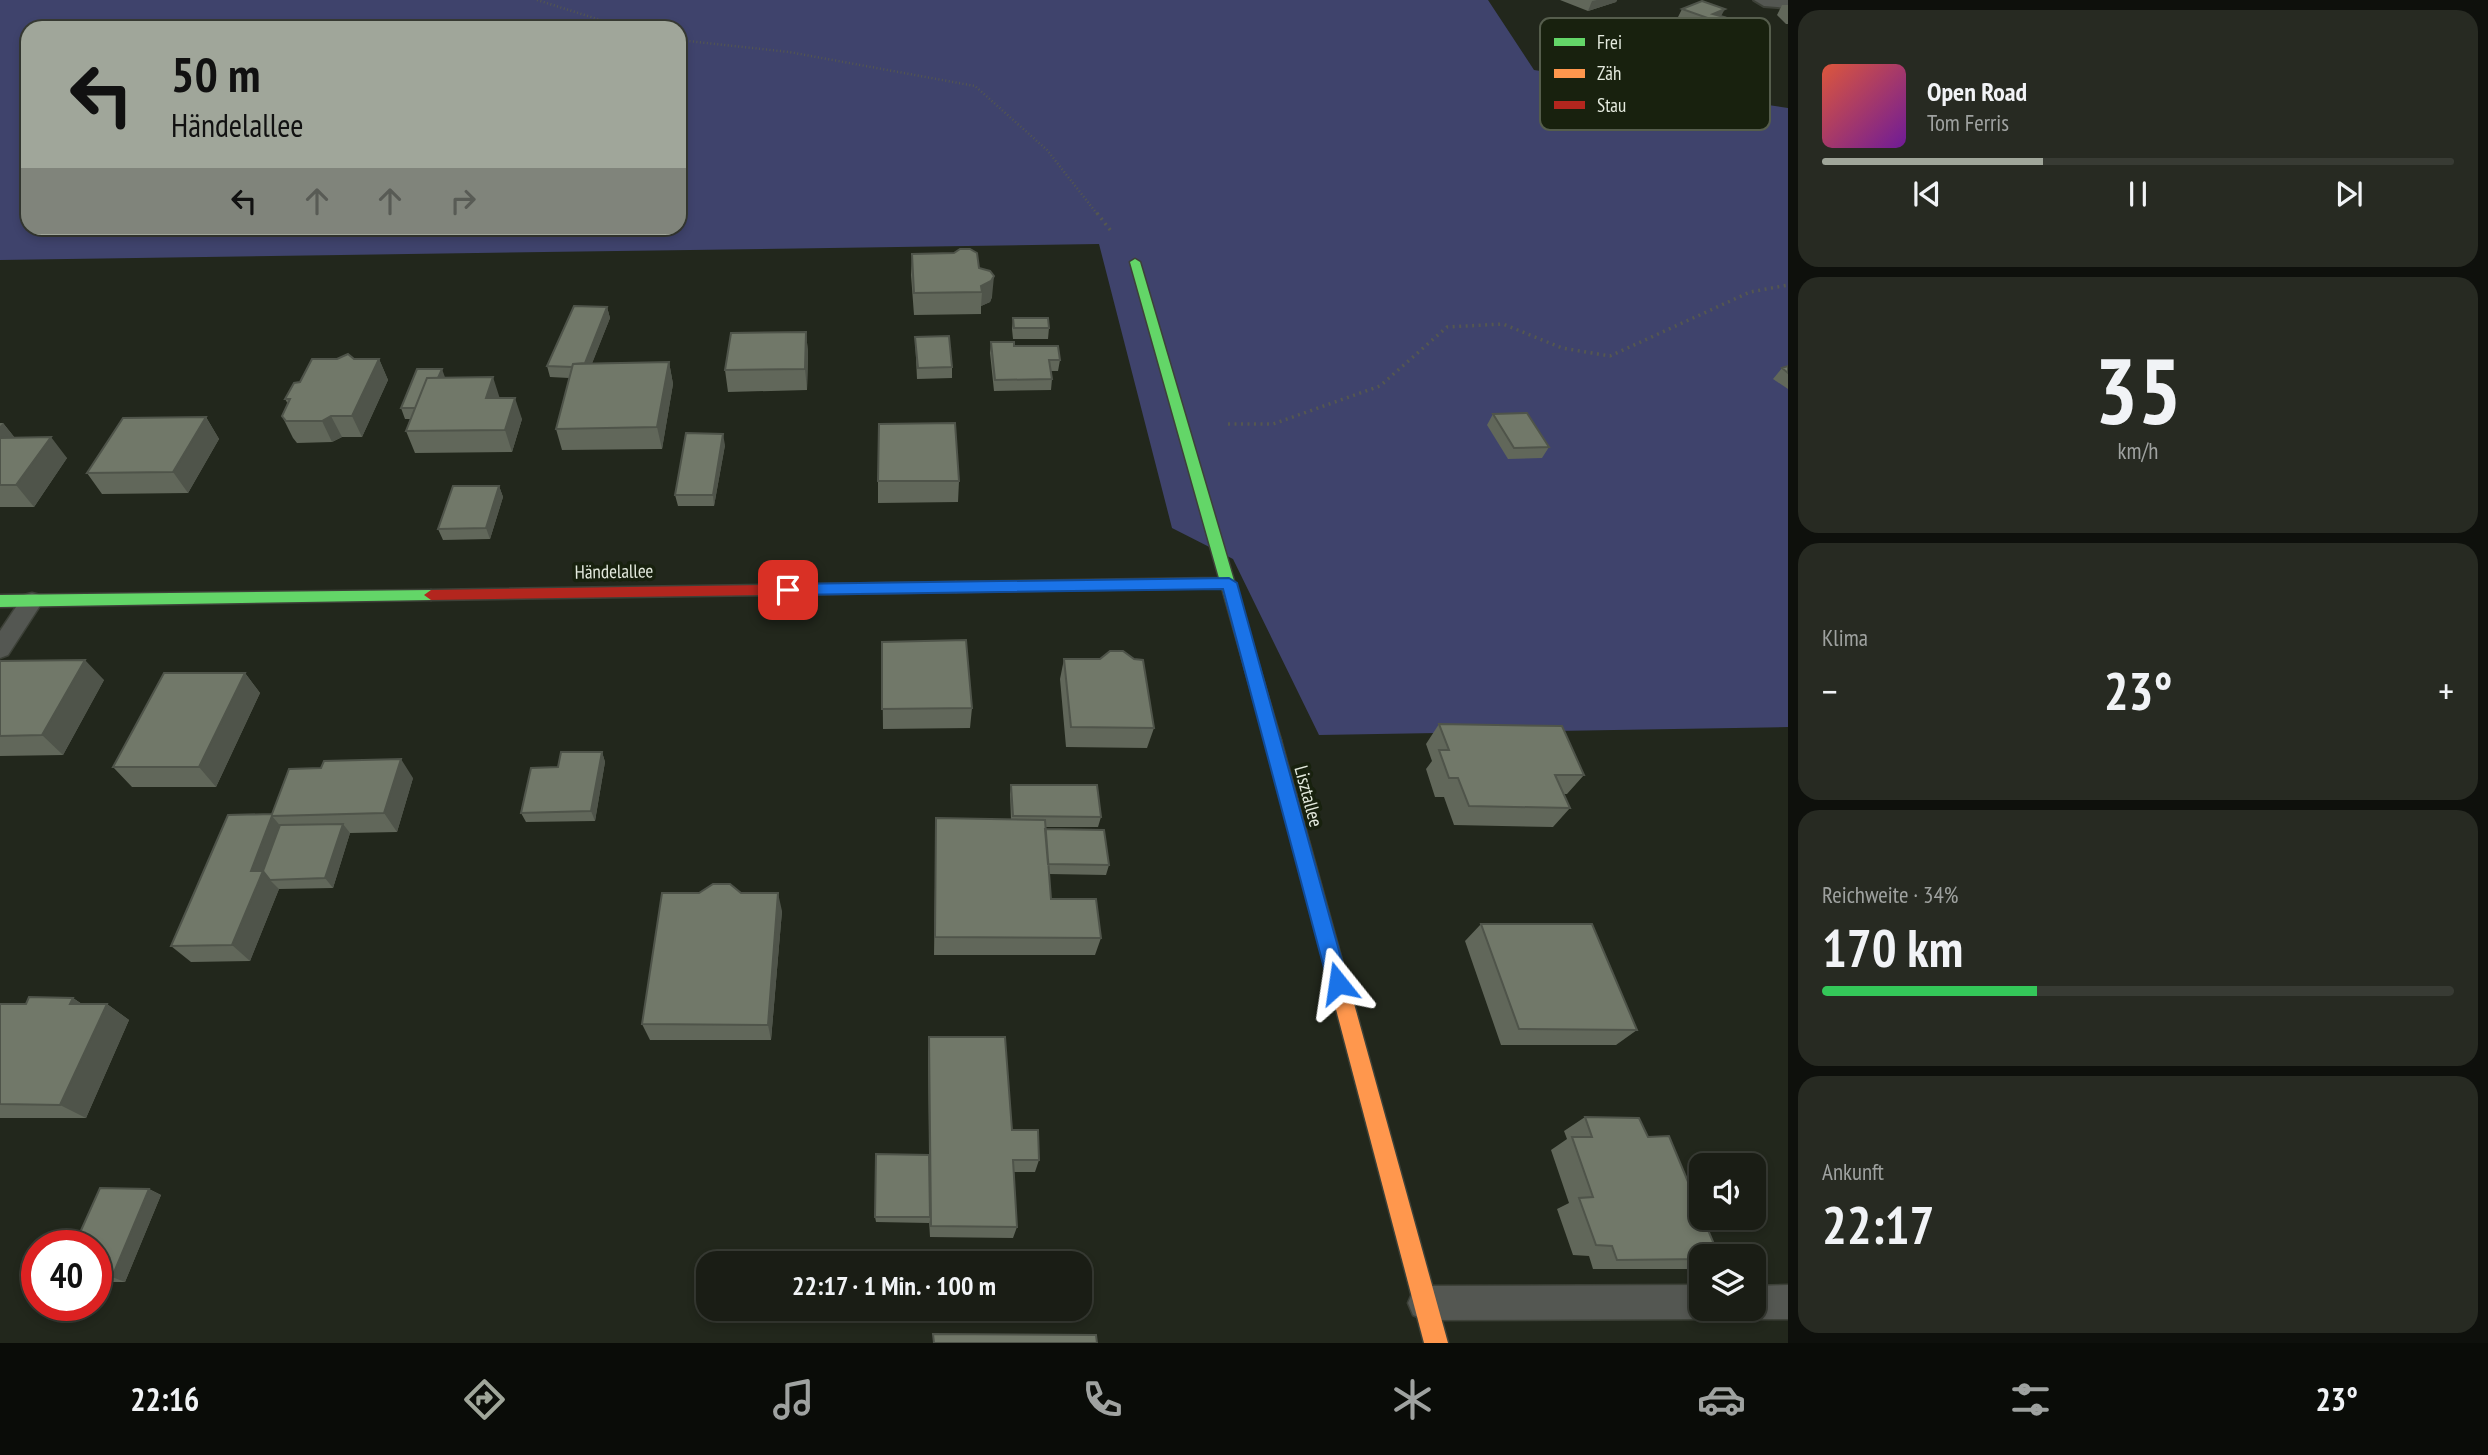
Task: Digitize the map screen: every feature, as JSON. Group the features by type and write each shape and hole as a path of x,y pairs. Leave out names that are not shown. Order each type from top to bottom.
{"street":[{"path":"1764,0 1788,2"},
{"name":"Lisztallee","path":"1135,262 1185,424 1436,1343"},
{"name":"Händelallee","path":"0,601 1229,583"}],"lane":[{"path":"0,649 32,601"},
{"path":"1425,1303 1689,1302"},
{"path":"1766,1302 1788,1302"}],"path":[{"path":"537,0 604,21"},
{"path":"686,41 789,52 975,86 1047,150 1135,262"},
{"path":"1185,424 1273,424 1380,386 1447,327 1503,324 1562,348 1610,356 1750,292 1788,285"}],"shaded area":[{"path":"0,0 1488,0 1534,70 1540,71 1540,130 1770,130 1770,105 1788,108 1788,727 1319,735 1233,559 1172,528 1099,244 0,260"}],"building":[{"path":"1702,1 1725,9 1713,14 1724,17 1708,18 1682,9"},
{"path":"960,249 970,249 977,253 979,268 990,271 994,276 991,281 981,286 982,292 914,293 912,254 954,253"},
{"path":"574,306 607,307 585,363 573,364 572,367 547,366"},
{"path":"1013,318 1048,318 1049,328 1014,328"},
{"path":"806,332 805,369 725,370 731,333"},
{"path":"949,336 952,367 918,368 915,337"},
{"path":"991,342 1014,342 1014,346 1058,346 1060,360 1049,360 1052,379 995,380"},
{"path":"348,354 354,359 379,359 352,416 331,416 322,421 286,421 282,416 290,399 285,399 294,383 300,382 312,359 337,359"},
{"path":"669,362 657,427 556,429 573,364"},
{"path":"417,369 442,369 438,378 427,378 415,408 401,408"},
{"path":"493,377 486,398 515,398 505,430 406,431 427,378"},
{"path":"1527,413 1549,447 1514,448 1493,414"},
{"path":"206,417 173,472 87,473 123,418"},
{"path":"955,423 959,481 878,481 879,424"},
{"path":"686,433 723,434 713,495 675,495"},
{"path":"51,437 16,485 0,485 0,438"},
{"path":"453,486 499,486 486,528 438,529"},
{"path":"966,640 972,708 882,709 882,642"},
{"path":"1110,651 1123,651 1134,659 1143,660 1154,728 1071,727 1064,659 1100,659"},
{"path":"85,660 42,735 0,736 0,661"},
{"path":"164,673 245,673 199,767 113,767"},
{"path":"1439,724 1562,726 1584,775 1555,775 1570,808 1469,806 1458,778 1449,778 1439,750 1449,750"},
{"path":"561,752 602,752 591,811 521,813 531,768 558,767"},
{"path":"401,759 384,813 272,816 251,871 263,871 232,945 171,946 228,815 272,814 289,769 321,768 324,761"},
{"path":"1011,785 1097,785 1101,817 1013,816"},
{"path":"936,818 1045,820 1051,899 1096,899 1101,938 935,937"},
{"path":"343,824 325,878 270,880 263,871 280,825"},
{"path":"1045,829 1104,830 1109,865 1048,864"},
{"path":"713,884 730,884 741,893 778,893 768,1025 642,1024 662,893 699,893"},
{"path":"1481,924 1592,924 1637,1030 1519,1029"},
{"path":"29,997 73,998 70,1004 107,1004 60,1105 0,1104 0,1004 26,1004"},
{"path":"929,1037 1005,1037 1012,1130 1038,1130 1039,1160 1013,1160 1017,1227 931,1226"},
{"path":"1585,1117 1639,1118 1648,1137 1669,1136 1689,1184 1689,1230 1708,1230 1714,1244 1689,1244 1689,1259 1617,1260 1612,1246 1596,1245 1579,1198 1593,1197 1572,1137 1592,1137"},
{"path":"876,1154 929,1155 930,1217 875,1217"},
{"path":"100,1188 149,1189 112,1277 112,1230 81,1230"},
{"path":"933,1334 1096,1335 1097,1343 934,1343"}],"traffic: fast":[{"path":"1135,262 1273,740"},
{"path":"956,587 1229,583"},
{"path":"0,601 431,595"}],"traffic: slow":[{"path":"1273,740 1436,1343"}],"traffic: jam":[{"path":"431,595 956,587"}],"route":[{"path":"788,590 1229,583 1338,983"}]}
